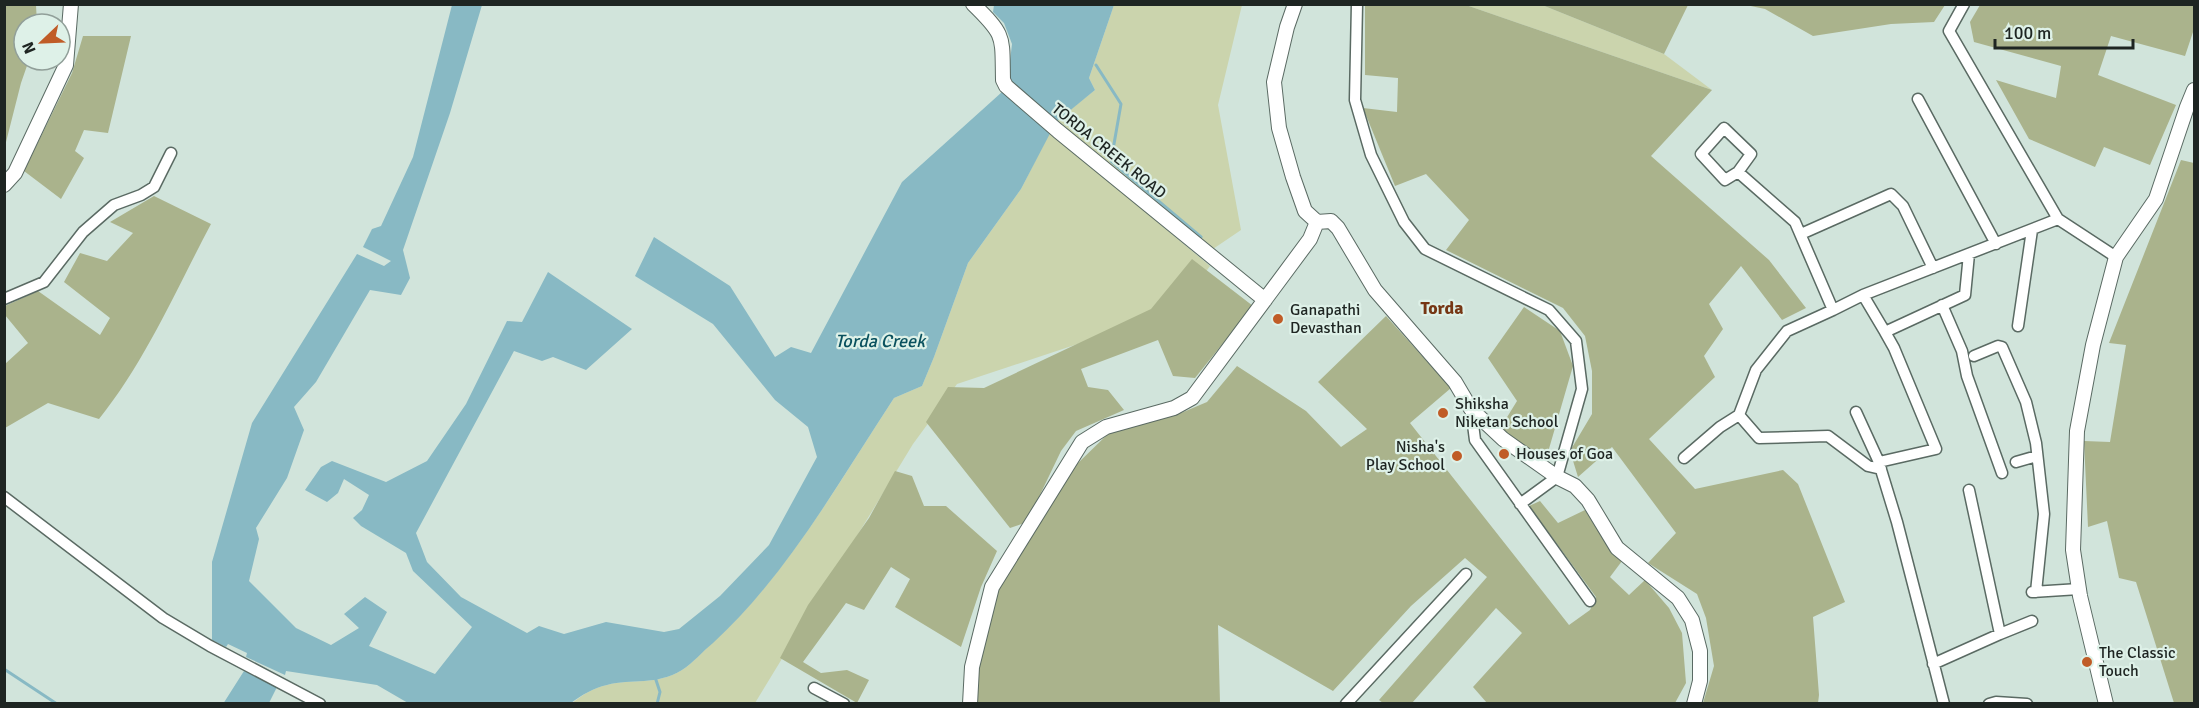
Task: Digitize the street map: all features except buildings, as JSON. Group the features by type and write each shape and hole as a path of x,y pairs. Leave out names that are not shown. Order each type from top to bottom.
{"street":[{"path":"4,185 15,173 66,65 71,4"},
{"name":"TORDA CREEK ROAD","path":"973,4 998,30 1002,38 1006,86 1265,300"},
{"path":"1295,4 1274,82 1279,128 1305,211 1317,222 1331,221 1338,228 1375,290 1455,382 1471,409 1503,439 1557,477 1575,486 1588,500 1617,548 1678,598 1692,620 1700,651 1700,681 1694,704"},
{"path":"1357,4 1355,100 1371,154 1404,222 1425,249 1549,310 1576,341 1582,389 1557,477 1520,504"},
{"path":"1965,4 1949,31 2058,219 2116,257"},
{"path":"2106,704 2079,589 2073,550 2077,432 2093,345 2116,257 2156,199 2194,90"},
{"path":"1918,99 1996,244"},
{"path":"1724,128 1751,154 1738,172 1725,180 1701,154 1724,128"},
{"path":"4,298 44,282 83,232 114,205 141,195 154,187 171,153"},
{"path":"1738,172 1795,222 1833,309"},
{"path":"1801,234 1891,194 1903,206 1933,268"},
{"path":"1684,458 1720,427 1738,415 1756,370 1787,331 1863,295 2058,219"},
{"path":"970,704 972,667 992,587 1082,442 1106,427 1174,408 1192,398 1310,239 1317,222"},
{"path":"2018,326 2032,230"},
{"path":"1885,332 1965,295 1970,254"},
{"path":"1738,415 1759,438 1828,436 1868,466 1880,465 1936,449 1894,348 1863,295"},
{"path":"1942,305 1962,351 1967,376 2002,473"},
{"path":"1974,356 1998,346 2002,347 2026,402 2037,456 2044,529 2034,592 2079,589"},
{"path":"1471,409 1475,440 1590,601"},
{"path":"1856,412 1880,465 1944,704"},
{"path":"2016,462 2037,456"},
{"path":"1970,490 2000,634"},
{"path":"4,497 163,618 210,646 320,704"},
{"path":"1346,704 1466,574"},
{"path":"1933,664 2032,621"},
{"path":"814,688 844,704"},
{"path":"1989,704 2004,702 2027,704"}],"green space":[{"path":"5,4 36,5 36,12 12,12 12,72 25,72 5,146"},
{"path":"1114,5 1242,5 1218,105 1241,230 1213,249 1056,121 1095,90 1089,78"},
{"path":"1365,5 1466,5 1712,90 1651,156 1769,260 1806,308 1782,320 1741,266 1709,304 1723,329 1704,356 1715,377 1649,439 1695,489 1783,470 1798,484 1845,602 1813,617 1818,703 1703,703 1714,666 1706,618 1697,594 1648,563 1676,533 1612,447 1578,477 1570,451 1592,414 1592,371 1585,336 1563,308 1446,250 1469,220 1426,174 1395,186 1363,108 1397,112 1398,78 1365,75"},
{"path":"1466,5 1542,5 1664,54 1712,90"},
{"path":"1542,5 1688,5 1664,54"},
{"path":"1746,5 1945,5 1934,22 1891,24 1813,36 1765,9"},
{"path":"1980,5 2194,5 2194,29 2185,56 2111,36 2098,75 2176,105 2150,165 2104,147 2095,167 2029,139 1996,80 2056,98 2061,66 1974,42 1970,22"},
{"path":"83,36 131,36 108,133 84,130 75,151 84,158 61,199 24,171 72,73"},
{"path":"1050,132 1210,266 1177,311 957,384 913,444 755,703 571,704 588,692 602,686 663,678 682,670 740,615 765,587 811,526 894,398 922,386 968,263 1021,189"},
{"path":"2181,160 2194,163 2194,704 2174,703 2136,582 2119,578 2107,521 2088,527 2084,441 2110,442 2126,345 2109,343"},
{"path":"154,196 211,224 160,324 116,397 99,419 48,403 5,428 5,364 28,343 5,315 5,306 38,291 100,335 110,318 64,282 80,253 107,261 133,233 110,222"},
{"path":"1192,259 1253,306 1195,378 1173,376 1158,340 1081,369 1088,387 1108,390 1124,410 1076,431 1061,451 1027,522 1010,528 926,422 948,387 984,388 1151,309"},
{"path":"1524,307 1560,331 1573,366 1544,466 1507,435 1501,427 1517,401 1488,358"},
{"path":"1386,316 1451,388 1410,423 1569,625 1590,610 1596,597 1529,506 1540,501 1558,523 1585,510 1605,541 1622,561 1610,577 1629,595 1645,580 1669,608 1682,633 1686,683 1675,703 1487,703 1473,687 1522,633 1496,608 1412,703 1383,703 1379,700 1487,577 1465,558 1411,606 1333,691 1218,625 1220,703 977,704 979,670 994,591 1076,465 1112,430 1181,413 1207,402 1237,366 1306,411 1341,447 1367,429 1318,382"},
{"path":"895,471 912,476 924,506 946,506 997,551 981,587 961,647 895,607 910,579 891,567 864,610 846,603 803,662 821,673 847,670 869,680 857,703 780,658 808,605 869,518"}],"water":[{"name":"Torda Creek","path":"452,5 482,5 450,113 403,250 410,278 401,295 370,290 316,382 294,407 304,430 287,478 256,528 259,539 249,581 296,628 331,645 359,628 344,614 365,597 387,612 369,646 435,674 472,627 413,571 406,553 361,526 353,518 362,510 369,495 344,479 338,493 327,502 305,490 321,467 332,461 386,482 427,461 466,404 507,321 522,322 548,272 632,329 586,370 553,357 542,361 514,351 416,533 427,562 461,597 527,633 539,626 564,634 606,622 664,632 679,629 720,596 769,545 817,457 808,427 775,400 713,324 635,276 654,237 730,286 775,357 791,347 811,353 902,182 1002,92 1020,105 1008,78 1012,44 1004,23 993,12 994,5 1114,5 1089,78 1095,90 1056,122 1021,189 968,263 922,386 894,398 811,526 765,588 713,643 682,670 653,680 602,686 571,703 408,703 377,685 286,671 285,675 246,657 247,653 228,644 226,647 212,640 212,562 252,423 357,254 384,266 391,261 363,247 372,229 381,226 413,157"},
{"path":"244,671 277,687 269,703 223,704"}],"waterway":[{"path":"1096,65 1121,104 1111,161 1201,237"},
{"path":"4,669 57,704"},
{"path":"655,677 660,692 657,704"}],"place":[{"name":"Ganapathi Devasthan","path":"1278,319"},
{"name":"Shiksha Niketan School","path":"1443,413"},
{"name":"Houses of Goa","path":"1504,454"},
{"name":"Nisha's Play School","path":"1457,456"},
{"name":"The Classic Touch","path":"2087,662"}],"district":[{"name":"Torda","path":"1442,308"}]}
